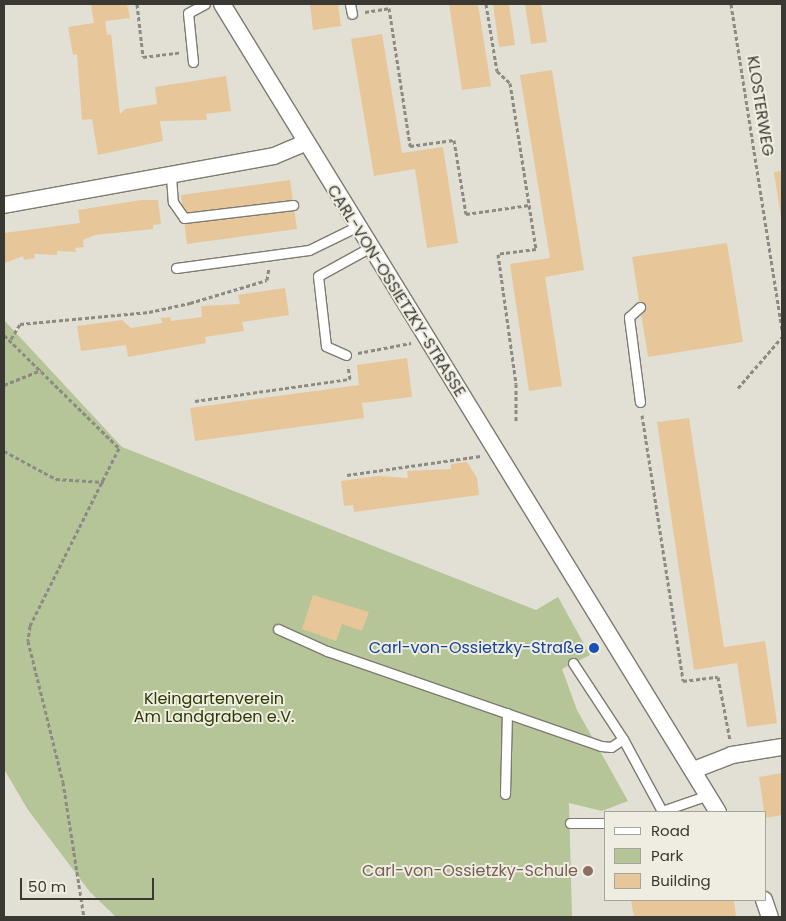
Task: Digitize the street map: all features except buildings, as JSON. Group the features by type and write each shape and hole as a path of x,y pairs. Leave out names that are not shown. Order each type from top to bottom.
{"street":[{"name":"CARL-VON-OSSIETZKY-STRASSE","path":"222,4 304,143 694,770 717,811"},
{"path":"4,205 274,156 304,143"},
{"path":"694,770 732,755 782,747"},
{"path":"764,901 770,917"}],"lane":[{"path":"193,62 188,13 205,4"},
{"path":"350,4 352,14"},
{"path":"171,176 173,202 184,218 294,205"},
{"path":"176,268 309,250 356,227"},
{"path":"346,355 326,346 318,276 369,248"},
{"path":"640,307 629,317 640,402"},
{"path":"278,629 304,643 601,746 611,747 623,739"},
{"path":"573,663 623,739 659,811"},
{"path":"505,794 507,713"},
{"path":"663,811 708,795"},
{"path":"570,823 604,823"}],"path":[{"path":"137,4 143,57 192,51"},
{"path":"486,4 497,71 510,83 536,249 498,254 516,384 516,422"},
{"name":"KLOSTERWEG","path":"731,4 782,330"},
{"path":"352,14 389,8 410,146 454,140 466,214 529,205"},
{"path":"10,340 20,324 149,312 267,280 271,255"},
{"path":"4,335 119,448 104,482 30,626 28,641 63,782 84,917"},
{"path":"738,388 782,337"},
{"path":"195,401 350,379 346,355 426,340"},
{"path":"4,385 41,370"},
{"path":"640,402 683,680 718,677 732,755"},
{"path":"4,451 56,479 104,482"},
{"path":"347,475 497,453"}],"green space":[{"name":"Kleingartenverein Am Landgraben e.V.","path":"4,320 122,447 536,610 558,597 590,655 562,669 577,710 628,801 602,811 569,803 572,917 116,917 90,892 28,810 4,769"}],"place":[{"name":"Carl-von-Ossietzky-Straße","path":"594,648"},
{"name":"Carl-von-Ossietzky-Schule","path":"588,871"}]}
